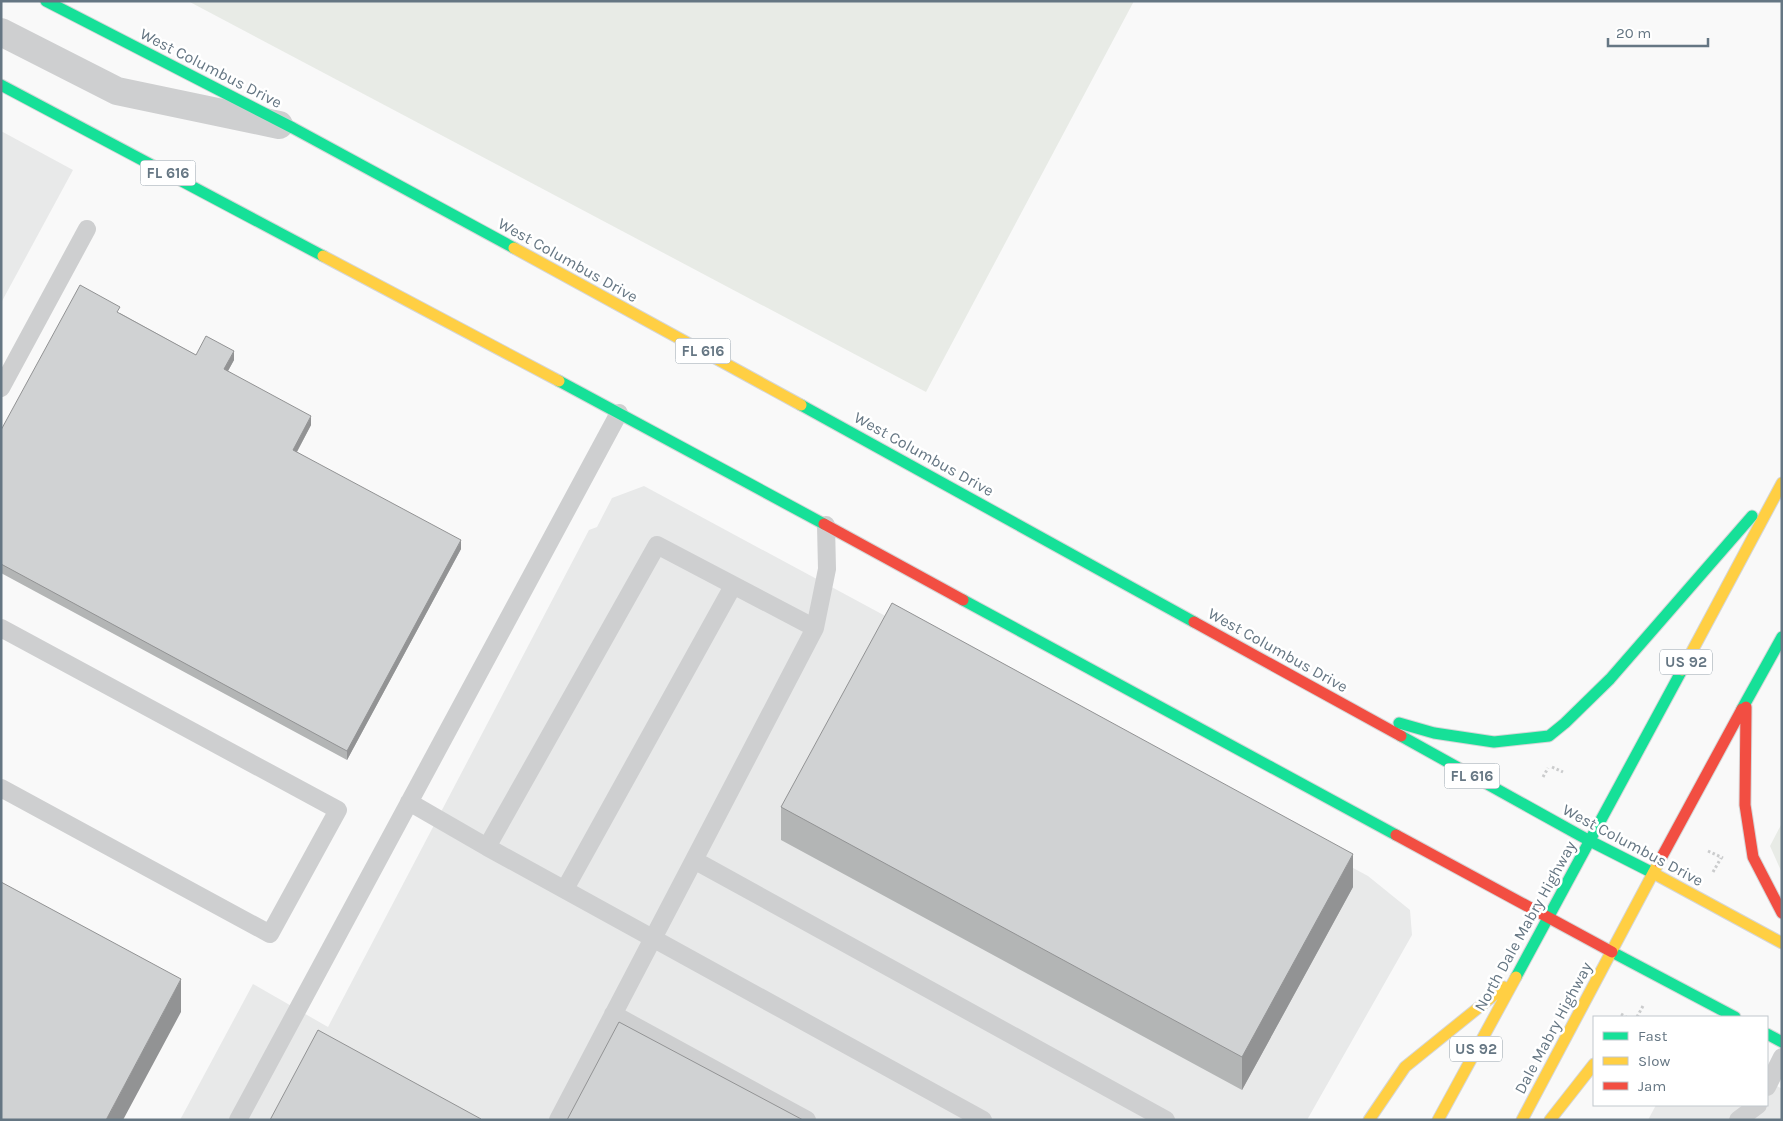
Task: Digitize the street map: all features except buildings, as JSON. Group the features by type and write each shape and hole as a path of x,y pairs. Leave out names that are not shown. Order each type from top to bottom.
{"main road":[{"name":"West Columbus Drive","path":"46,1 293,128 672,334 1590,841 1782,943"},
{"name":"FL 616","path":"1,85 619,413 1612,952"},
{"path":"1355,710 1434,733 1494,742 1548,736 1565,723 1610,678 1782,483"},
{"name":"North Dale Mabry Highway","path":"1438,1120 1782,483"},
{"path":"1733,1016 1612,952 1782,637"},
{"path":"1746,703 1745,805 1753,858 1782,913"},
{"name":"Dale Mabry Highway","path":"1522,1120 1612,952"},
{"path":"1369,1120 1404,1067 1515,978"},
{"path":"1768,1035 1782,1042"},
{"path":"1550,1120 1593,1065"}],"street":[{"path":"1,32 117,91 293,128"}],"lane":[{"path":"1,388 87,229"},
{"path":"238,1120 619,413"},
{"path":"558,1120 815,628 827,569 826,525"},
{"path":"487,846 656,545 815,628"},
{"path":"565,889 734,586"},
{"path":"1,628 338,810 270,934 1,788"},
{"path":"409,802 983,1120"},
{"path":"694,860 1166,1120"},
{"path":"613,1014 807,1120"},
{"path":"1768,1085 1782,1057"},
{"path":"1738,1120 1757,1106"}],"path":[{"path":"1543,777 1550,766"},
{"path":"1713,873 1721,858"},
{"path":"1638,1016 1646,1001"}],"shaded area":[{"path":"188,1 1134,1 926,392"},
{"path":"1,131 73,170 1,303"},
{"path":"644,486 1368,876 1410,910 1412,935 1307,1120 180,1120 253,984 328,1027 589,530 597,527 612,498"},
{"path":"1782,823 1782,873 1770,846"},
{"path":"1768,1081 1782,1089 1782,1120 1648,1120 1655,1106 1768,1106"}],"traffic: fast":[{"path":"46,1 293,128 514,248"},
{"path":"1,85 323,256"},
{"path":"559,381 824,524"},
{"path":"801,405 1194,622"},
{"path":"1399,723 1434,733 1494,742 1549,736 1610,679 1752,516"},
{"path":"963,600 1396,835"},
{"path":"1742,709 1782,637"},
{"path":"1516,977 1682,670"},
{"path":"1401,736 1590,841 1653,873"},
{"path":"1612,952 1733,1016"},
{"path":"1768,1035 1782,1042"}],"traffic: slow":[{"path":"514,248 801,405"},
{"path":"323,256 559,381"},
{"path":"1682,670 1782,483"},
{"path":"1522,1120 1659,862"},
{"path":"1653,873 1782,943"},
{"path":"1438,1120 1516,977"},
{"path":"1369,1120 1405,1067 1504,987"},
{"path":"1550,1120 1593,1065"}],"traffic: jam":[{"path":"824,524 963,600"},
{"path":"1194,622 1401,736"},
{"path":"1746,707 1745,805 1753,857 1782,913"},
{"path":"1659,862 1742,709"},
{"path":"1396,835 1612,952"}]}
